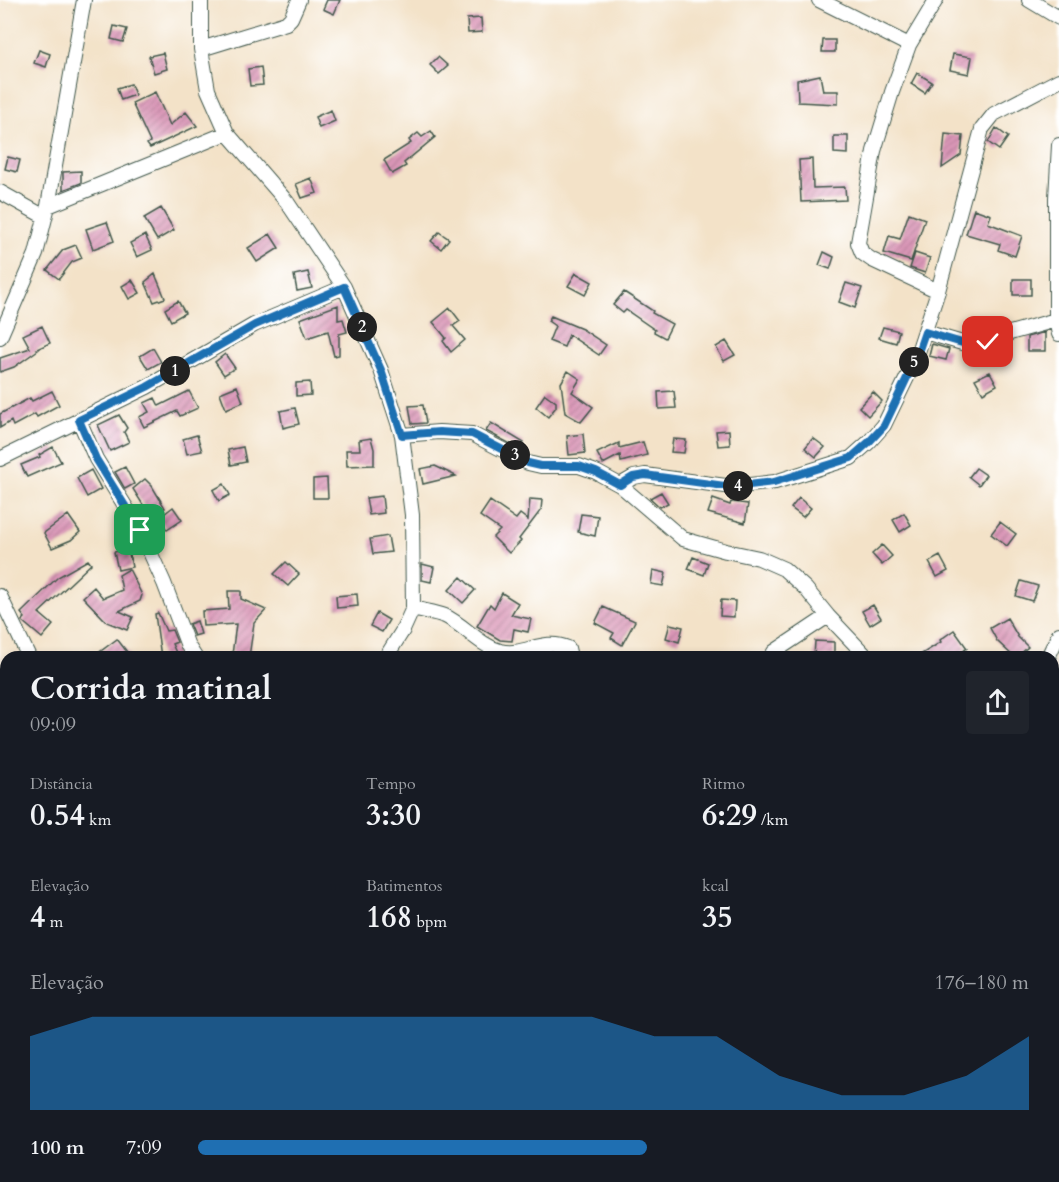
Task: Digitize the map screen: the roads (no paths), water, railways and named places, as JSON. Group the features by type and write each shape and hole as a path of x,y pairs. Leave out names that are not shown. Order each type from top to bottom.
{"street":[{"path":"0,337 36,254 47,211 84,0"},
{"path":"201,0 201,49 208,90 227,133 287,202 344,287 381,370 402,435 412,515 413,608 390,651"},
{"path":"201,49 286,23 291,18 299,0"},
{"path":"819,0 909,45"},
{"path":"936,0 909,45 874,150 858,243 862,253 872,260 938,291"},
{"path":"1029,0 1059,18"},
{"path":"620,485 633,477 645,475 732,487 774,482 851,458 869,442 884,426 915,361 938,291 982,129 994,114 1059,80"},
{"path":"0,192 47,211 227,133"},
{"path":"1059,145 1056,198 1056,320 1059,334"},
{"path":"0,459 147,387 255,325 344,287"},
{"path":"925,332 969,345 979,345 1003,335 1056,320"},
{"path":"79,420 96,459 140,530 191,651"},
{"path":"402,435 439,432 472,434 528,463 541,466 579,466 596,472 620,485 683,539 759,558 784,569 806,589 861,651"},
{"path":"0,596 26,651"},
{"path":"413,608 445,616 499,651"},
{"path":"776,651 828,616"},
{"path":"519,651 557,643 568,648 569,651"}]}
